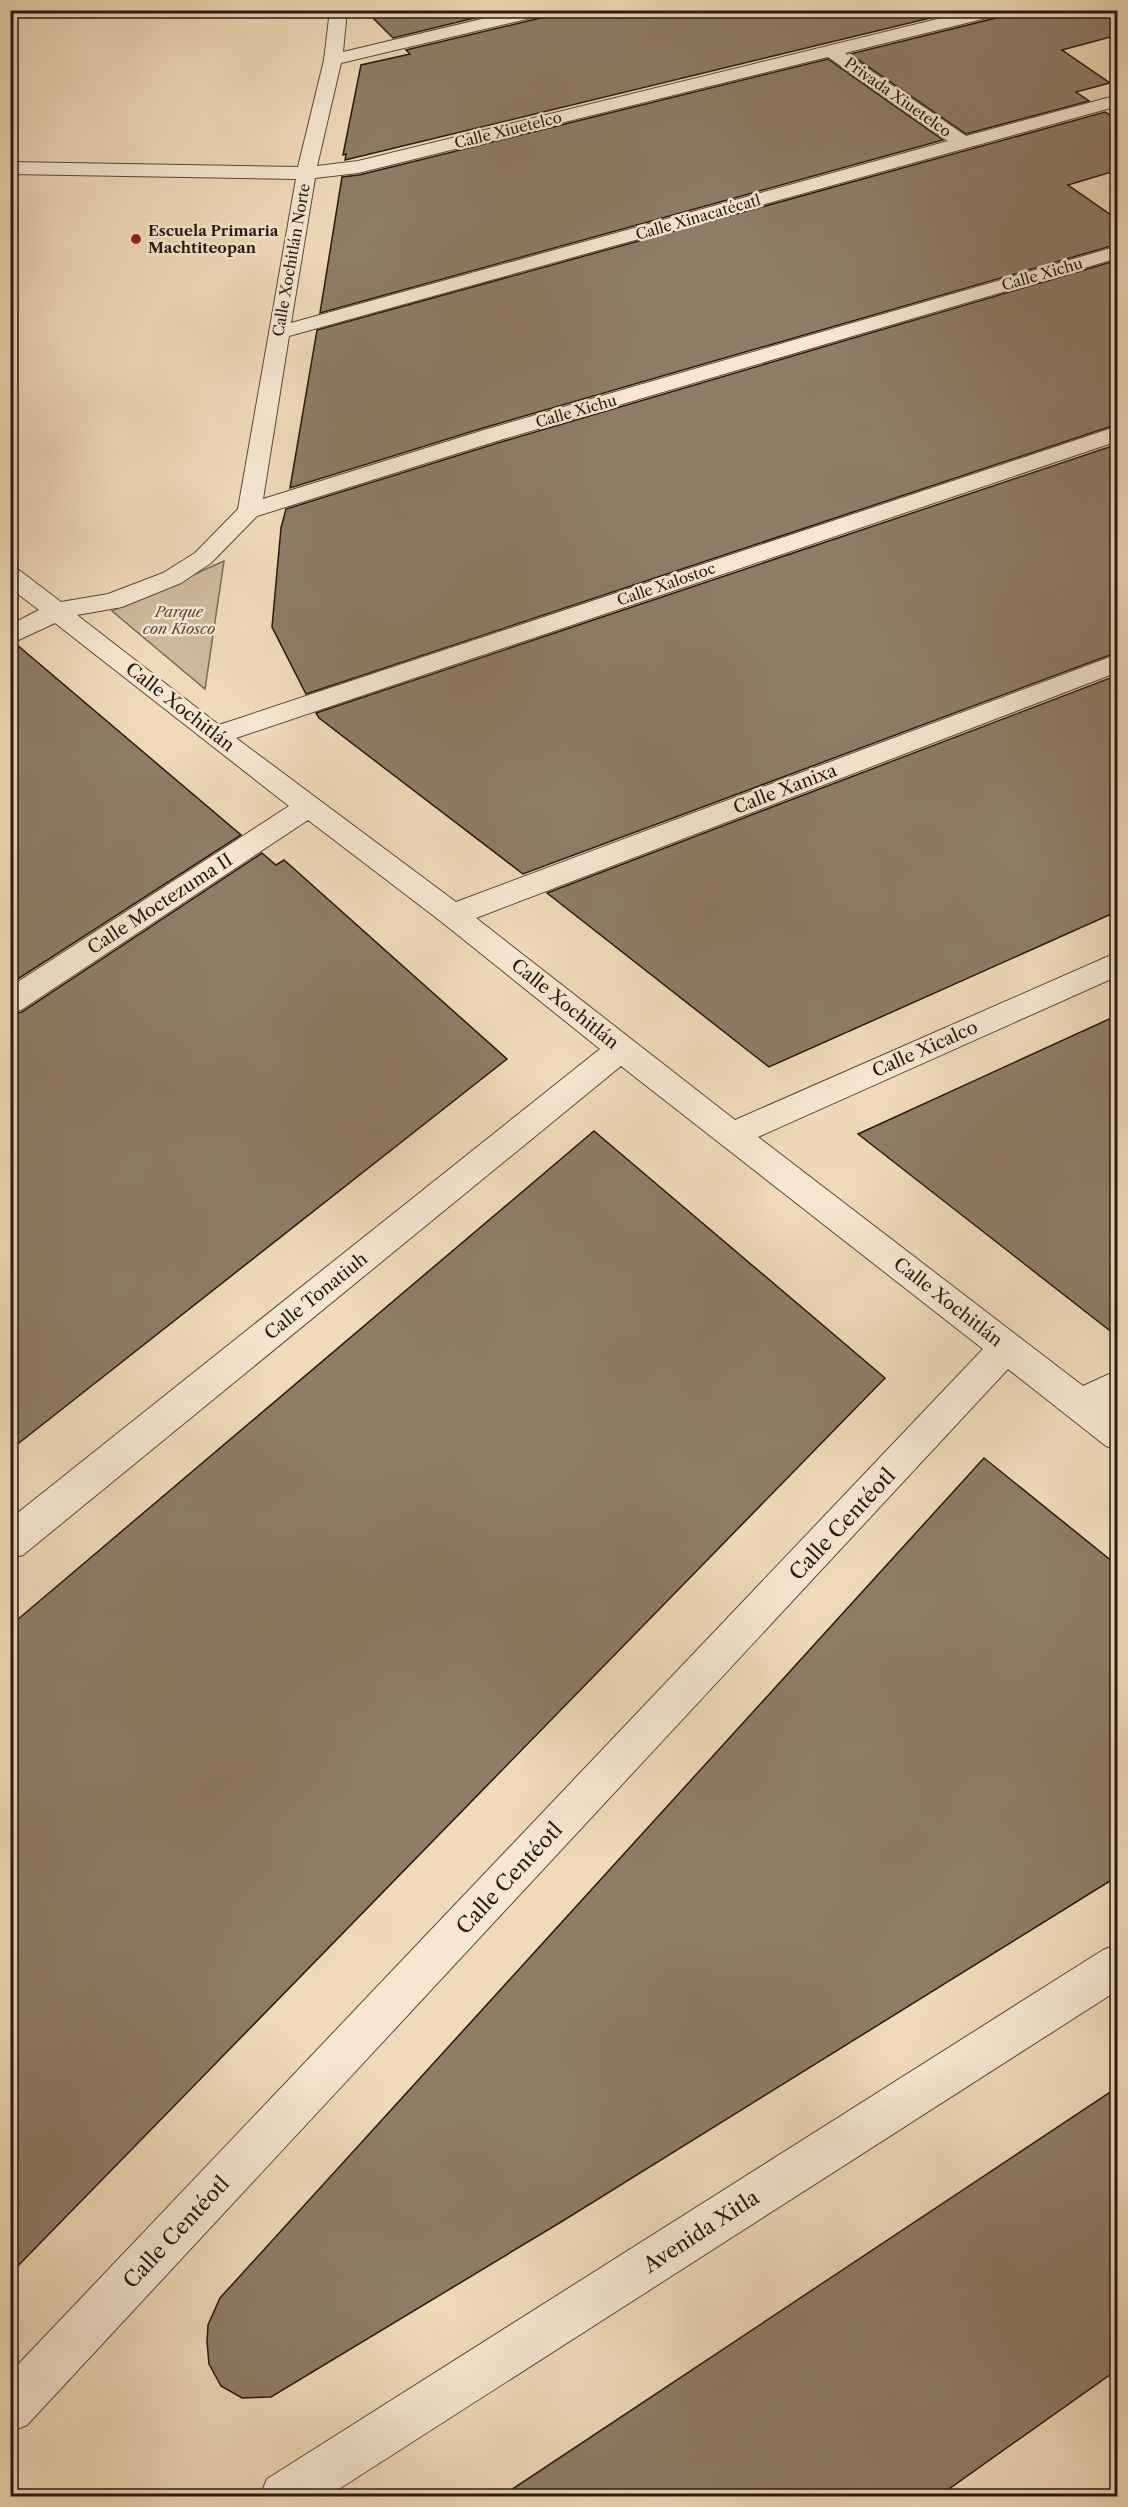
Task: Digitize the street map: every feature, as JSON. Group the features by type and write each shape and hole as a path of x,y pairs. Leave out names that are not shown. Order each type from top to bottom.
{"street":[{"name":"Calle Xochitlán Norte","path":"249,511 306,172 333,60 339,10"},
{"path":"333,60 542,10"},
{"name":"Calle Xiuetelco","path":"10,168 306,172 358,167 996,10"},
{"name":"Privada Xiuetelco","path":"832,52 963,143"},
{"name":"Calle Xinacatécatl","path":"278,333 1118,100"},
{"name":"Calle Xichu","path":"10,636 57,611 112,601 172,578 203,558 249,511 492,435 1113,258"},
{"name":"Calle Xalostoc","path":"215,736 1118,433"},
{"name":"Calle Xochitlán","path":"10,575 215,736 453,915 621,1049 1118,1434"},
{"name":"Calle Xanixa","path":"453,915 1118,662"},
{"name":"Calle Moctezuma II","path":"10,1002 309,806"},
{"name":"Calle Xicalco","path":"732,1135 1118,963"},
{"name":"Calle Tonatiuh","path":"10,1542 621,1049"},
{"name":"Calle Centéotl","path":"10,2408 1007,1347"},
{"path":"1080,1406 1118,1386"},
{"name":"Avenida Xitla","path":"284,2496 1118,1965"}],"green space":[{"name":"Parque con Kiosco","path":"224,561 205,689 112,611"}],"building":[{"path":"365,10 507,10 393,38"},
{"path":"552,10 963,10 345,160 346,154 343,155 361,65 410,54 406,50 549,16"},
{"path":"1007,10 1118,10 1118,35 1062,50 1110,83 1076,92 1089,101 966,134 850,54 1004,16"},
{"path":"828,59 943,140 320,313 342,177 359,175"},
{"path":"1105,112 1118,120 1118,170 1068,185 1118,220 1118,244 483,428 290,488 317,330"},
{"path":"1118,260 1118,424 306,694 272,627 281,528 286,509 501,442"},
{"path":"1118,444 1118,652 523,874 319,718 316,713"},
{"path":"16,644 241,835 10,984 10,646"},
{"path":"1118,675 1118,911 769,1067 547,893"},
{"path":"262,853 276,865 284,860 507,1059 10,1450 10,1015 22,1012"},
{"path":"1118,1015 1118,1337 858,1134"},
{"path":"594,1131 885,1378 10,2274 10,1626"},
{"path":"984,1458 1118,1566 1118,1876 561,2222 271,2397 242,2398 221,2386 209,2364 207,2342 208,2325 220,2298"},
{"path":"1118,2087 1118,2369 939,2496 502,2496"}],"place":[{"name":"Escuela Primaria Machtiteopan","path":"136,239"}]}
